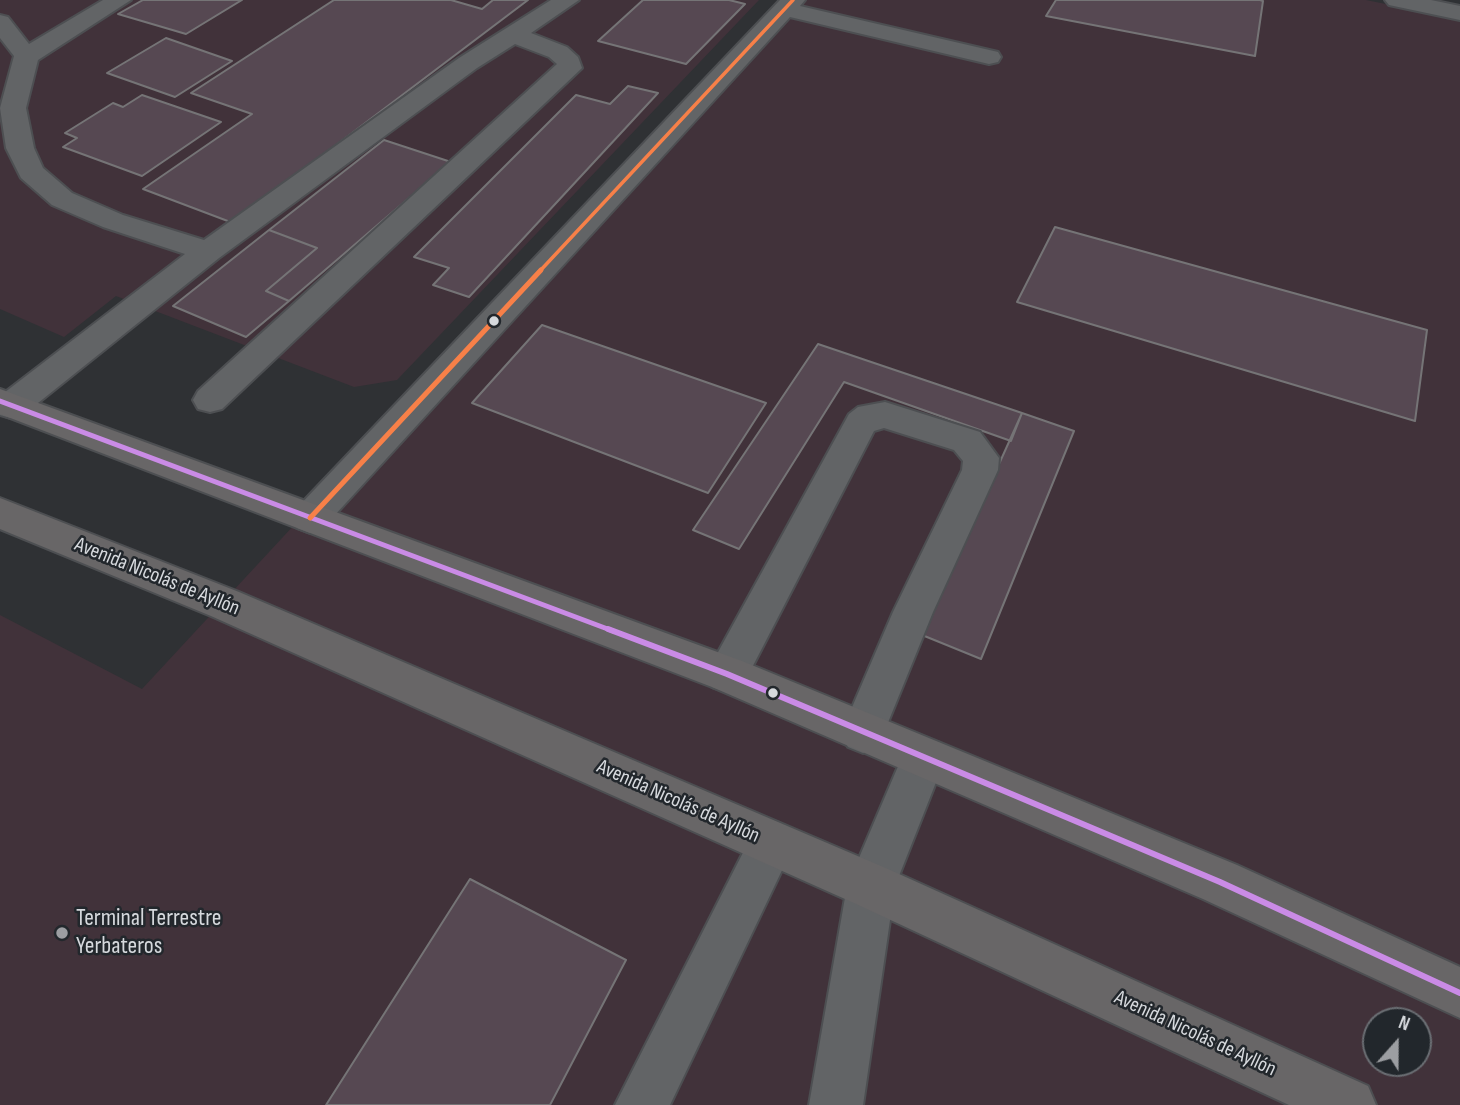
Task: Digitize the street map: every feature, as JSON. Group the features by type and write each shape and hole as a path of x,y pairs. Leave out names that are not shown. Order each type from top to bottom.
{"main road":[{"path":"5,404 727,674 1220,882 1460,993"},
{"name":"Avenida Nicolás de Ayllón","path":"0,513 225,604 871,886 1349,1105"}],"street":[{"path":"119,0 26,56 13,108 20,148 31,172 62,200 113,221 208,251"},
{"path":"5,404 208,251 468,63 567,0"},
{"path":"1397,0 1460,13"},
{"path":"310,517 788,5 989,57"},
{"path":"0,22 26,56"},
{"path":"210,400 569,68 569,62 558,52 514,35"},
{"path":"727,674 788,565 861,423 870,416 885,415 967,441 981,458 980,470 913,612 863,733"},
{"path":"836,1105 871,886 924,757"},
{"path":"642,1105 772,843"}],"shaded area":[{"path":"0,0 759,0 397,380 354,387 116,296 64,337 0,309"},
{"path":"781,0 1366,0 1460,19 1460,1105 0,1105 0,615 142,689"}],"building":[{"path":"143,0 242,0 186,34 118,14"},
{"path":"334,0 451,0 482,9 493,0 528,0 233,223 143,189 252,114 191,93"},
{"path":"643,0 729,0 745,4 686,64 598,41"},
{"path":"1056,0 1263,1 1255,56 1046,16"},
{"path":"166,38 232,61 175,97 107,73"},
{"path":"628,86 658,93 469,297 433,285 449,268 414,257 576,95 610,104"},
{"path":"142,95 221,122 142,176 63,147 77,138 65,133 113,103 123,107"},
{"path":"384,140 451,162 289,301 266,291 317,248 269,230"},
{"path":"1055,227 1427,330 1415,421 1017,302"},
{"path":"269,230 317,248 266,291 289,301 246,337 173,306"},
{"path":"542,325 766,403 708,493 472,403"},
{"path":"818,344 1022,413 1011,441 844,382 739,549 693,530"},
{"path":"1022,413 1074,431 981,659 922,635"},
{"path":"470,879 626,960 550,1105 326,1105"}],"transit line":[{"path":"310,518 793,0"},
{"path":"0,401 727,674 1220,882 1460,993"}],"place":[{"name":"Terminal Terrestre Yerbateros","path":"62,933"}]}
